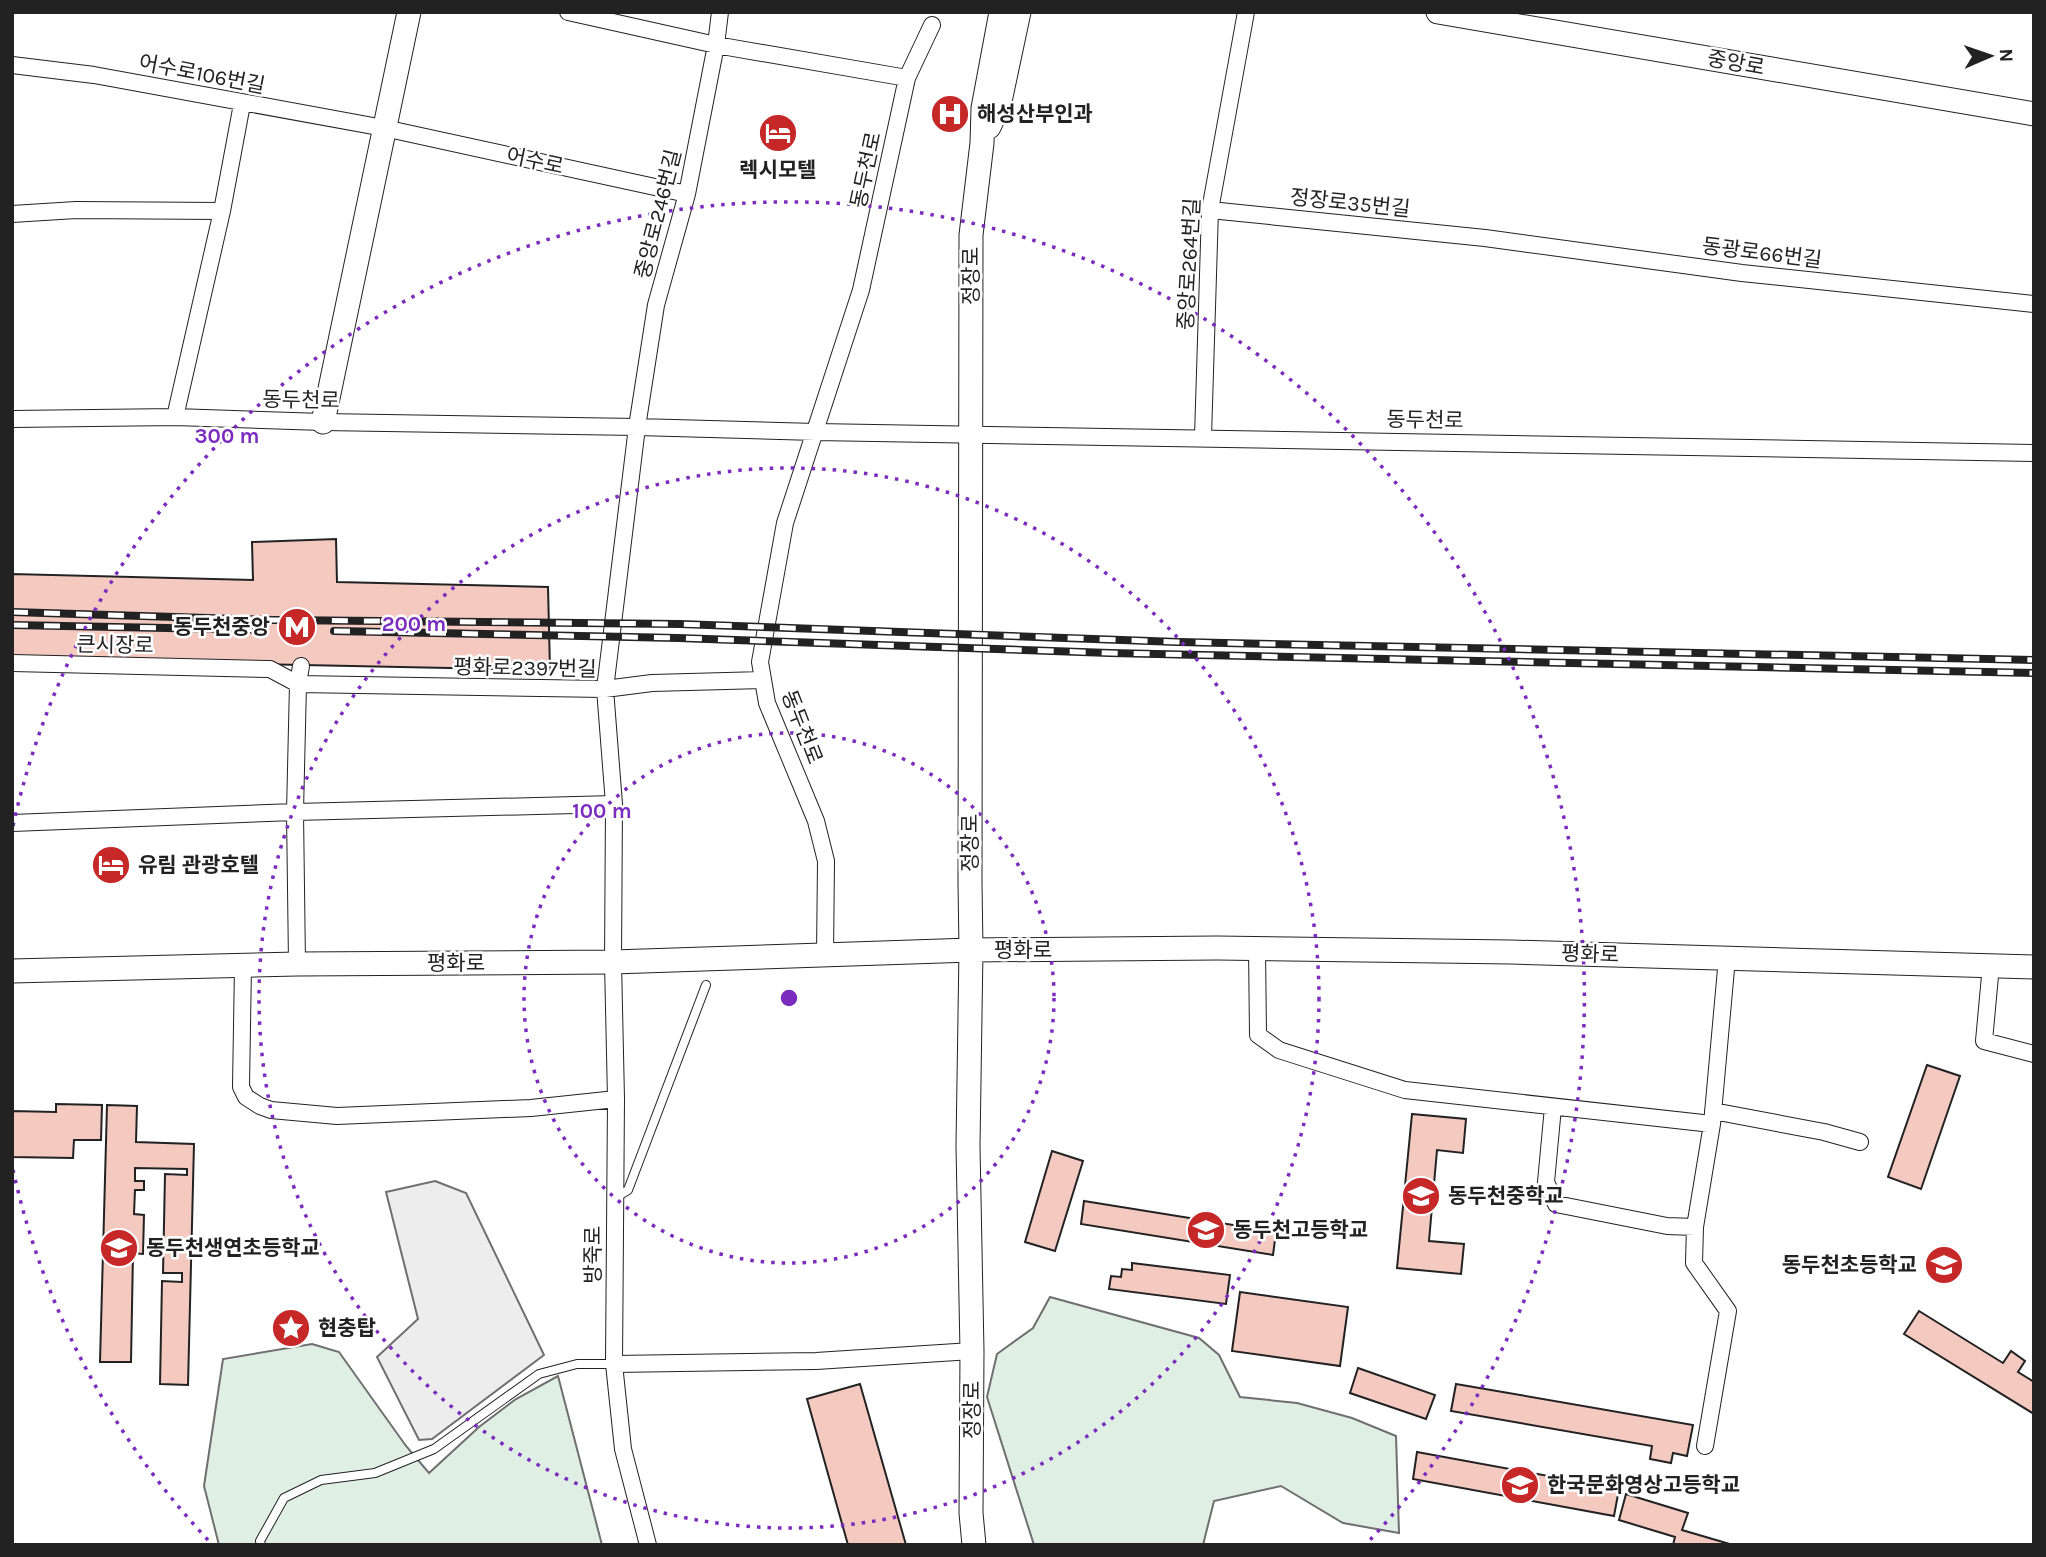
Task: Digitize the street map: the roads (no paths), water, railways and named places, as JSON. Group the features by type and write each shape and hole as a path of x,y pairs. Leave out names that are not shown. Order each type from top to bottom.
{"main road":[{"path":"323,422 409,12"},
{"path":"982,143 983,108 1001,12"},
{"path":"982,143 999,106 1019,12"},
{"name":"중앙로","path":"1438,12 1490,17 2034,114"},
{"name":"정장로","path":"974,1545 971,1513 972,1351 968,1146 971,950 971,235 982,143"},
{"name":"평화로","path":"12,971 297,964 613,962 971,950 1257,948 1511,952 2034,967"}],"street":[{"path":"568,12 716,45 907,78"},
{"name":"중앙로246번길","path":"637,427 656,305 687,194 720,12"},
{"name":"중앙로264번길","path":"1203,437 1210,210 1246,12"},
{"name":"동두천로","path":"825,956 826,861 816,821 767,703 760,662 785,523 861,289 907,78 932,25"},
{"name":"어수로106번길","path":"12,65 94,75 384,128"},
{"path":"175,417 222,211 242,104"},
{"name":"어수로","path":"384,128 687,194"},
{"path":"12,214 76,210 222,211"},
{"name":"정장로35번길","path":"1210,210 1485,238"},
{"name":"동광로66번길","path":"1485,238 1742,273 2034,304"},
{"name":"동두천로","path":"12,419 175,417 816,432 2034,453"},
{"path":"637,427 606,689 652,683 763,680"},
{"name":"큰시장로","path":"12,663 270,669 298,684"},
{"path":"297,964 295,812 298,684 301,666"},
{"name":"평화로2397번길","path":"298,684 606,689 614,804 613,962"},
{"path":"12,823 614,804"},
{"path":"1257,948 1258,1035 1279,1050 1405,1090 1553,1107 1713,1118 1824,1132 1860,1142"},
{"path":"1705,1446 1728,1311 1694,1262 1695,1227 1713,1118 1727,958"},
{"name":"방죽로","path":"613,962 616,1099 614,1364 623,1449 648,1545"},
{"path":"243,965 241,1087 246,1097 271,1110 346,1116 531,1108 616,1099"},
{"path":"1991,965 1984,1041 2034,1054"},
{"path":"1553,1107 1546,1182 1556,1204 1667,1226 1695,1227"},
{"path":"614,1364 816,1361 972,1351"}],"lane":[{"path":"615,1198 628,1190 706,985"},
{"path":"261,1545 260,1541 284,1498 321,1480 375,1473 434,1449 539,1374 577,1364 614,1364"}],"railway":[{"path":"12,612 274,620 680,624 1178,642 2034,660"},
{"path":"12,625 264,630"},
{"path":"334,631 678,638 1110,653 2034,673"}],"place":[{"name":"해성산부인과","path":"950,114"},
{"name":"렉시모텔","path":"778,133"},
{"name":"동두천중앙","path":"297,627"},
{"name":"유림 관광호텔","path":"111,865"},
{"name":"동두천중학교","path":"1421,1196"},
{"name":"동두천고등학교","path":"1206,1230"},
{"name":"동두천생연초등학교","path":"119,1248"},
{"name":"동두천초등학교","path":"1944,1265"},
{"name":"현충탑","path":"291,1328"},
{"name":"한국문화영상고등학교","path":"1520,1485"}]}
